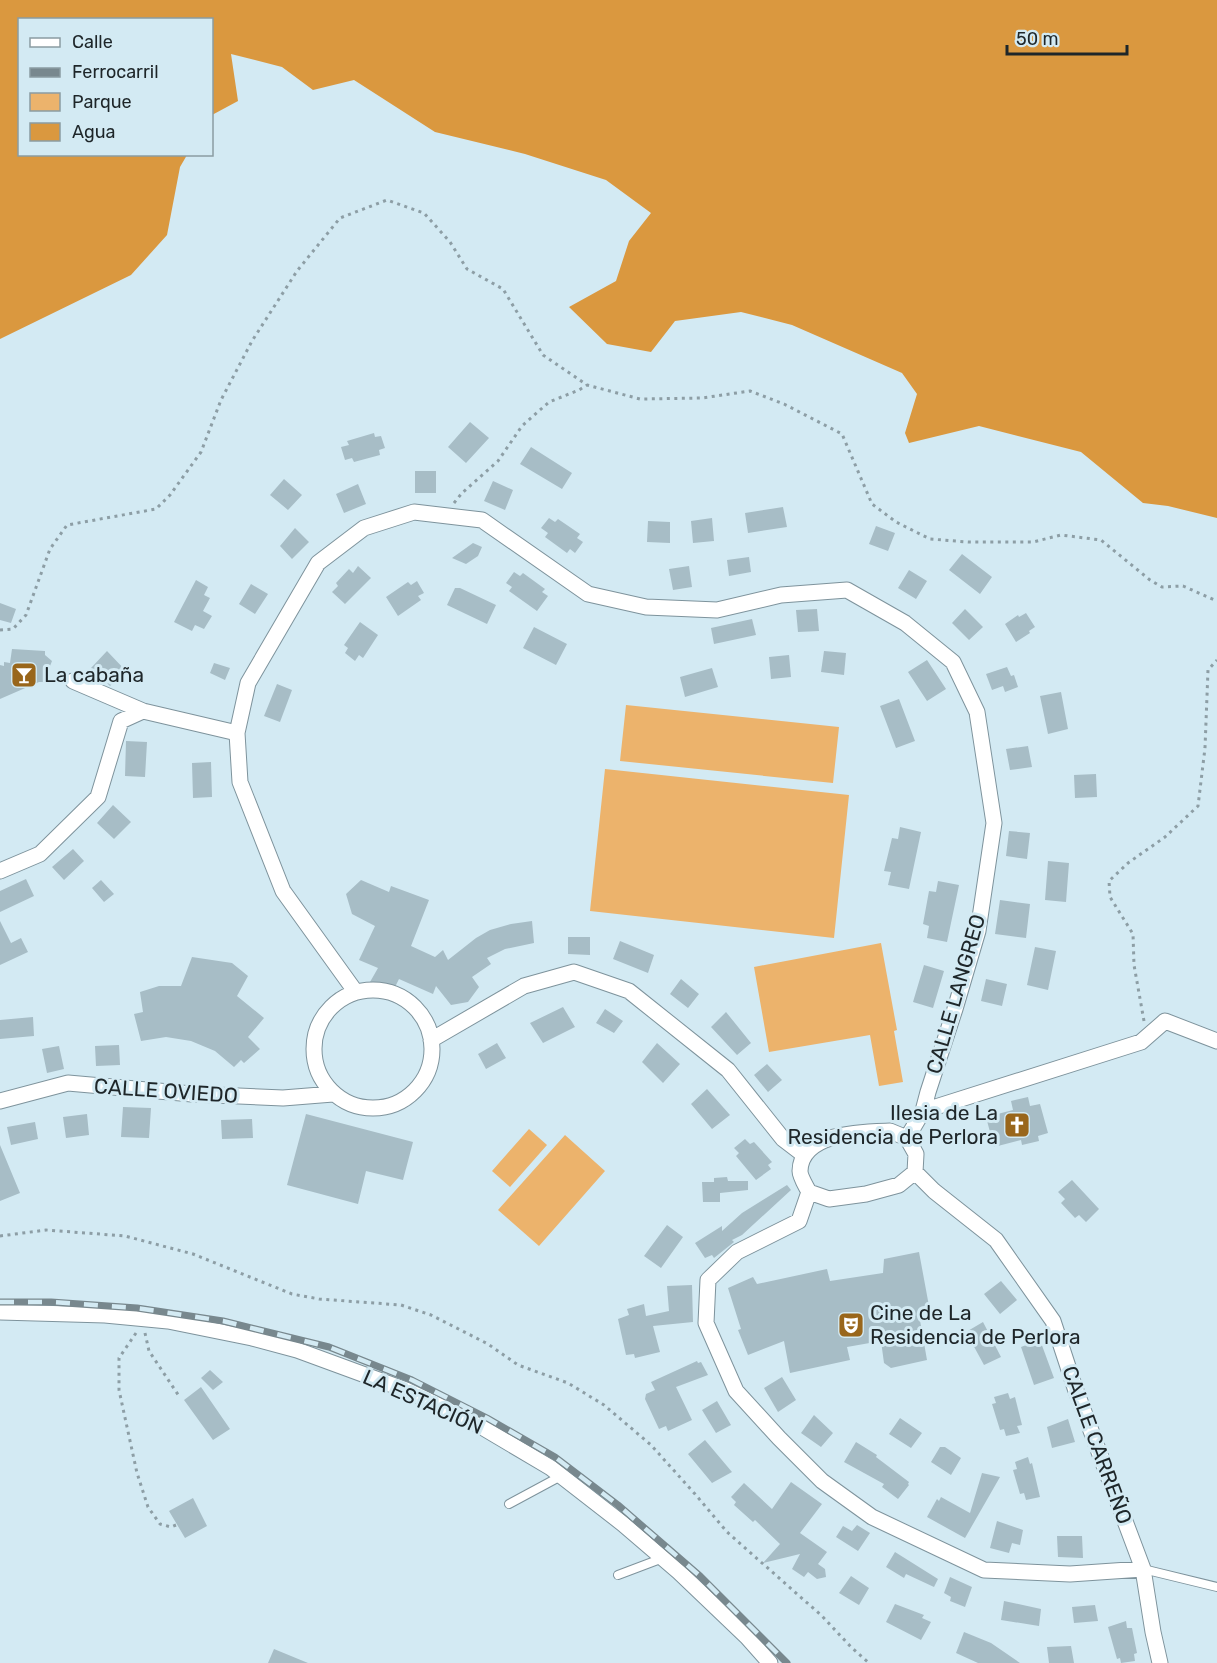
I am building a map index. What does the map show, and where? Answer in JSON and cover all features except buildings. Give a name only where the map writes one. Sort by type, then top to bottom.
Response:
[{"type":"street","name":"CALLE LANGREO","points":[[355,991],[283,891],[240,782],[237,733],[248,683],[318,563],[364,528],[414,512],[482,520],[588,594],[646,607],[717,610],[781,594],[847,590],[905,623],[953,662],[977,712],[994,823],[978,931],[924,1111],[908,1138]]},
{"type":"street","points":[[72,681],[143,711],[237,733]]},
{"type":"street","points":[[0,871],[40,854],[98,797],[121,721],[143,711]]},
{"type":"street","points":[[432,1040],[524,986],[574,972],[629,991],[728,1070],[783,1139],[804,1155]]},
{"type":"street","points":[[374,990],[394,994],[412,1005],[425,1021],[432,1040],[431,1061],[425,1078],[415,1092],[400,1102],[383,1108],[366,1108],[349,1104],[333,1094],[322,1081],[315,1065],[313,1047],[316,1030],[325,1014],[355,991],[374,990]]},
{"type":"street","points":[[924,1111],[1141,1042],[1165,1022],[1217,1041]]},
{"type":"street","name":"CALLE OVIEDO","points":[[0,1101],[68,1083],[192,1095],[283,1098],[333,1094]]},
{"type":"street","points":[[809,1192],[829,1199],[866,1194],[899,1185],[915,1173],[916,1154],[908,1138],[890,1131],[855,1132],[818,1142],[804,1155],[800,1172],[809,1192],[799,1221],[737,1252],[708,1280],[706,1323],[736,1391],[822,1481],[872,1517],[984,1570],[1070,1574],[1143,1569]]},
{"type":"street","name":"CALLE CARREÑO","points":[[915,1173],[996,1240],[1053,1321],[1075,1388],[1143,1569],[1160,1663]]},
{"type":"street","name":"LA ESTACIÓN","points":[[0,1312],[105,1315],[168,1321],[286,1347],[406,1390],[470,1420],[551,1468],[663,1558],[747,1637],[770,1663]]},
{"type":"lane","points":[[509,1504],[561,1476]]},
{"type":"lane","points":[[618,1575],[663,1558]]},
{"type":"lane","points":[[1143,1569],[1217,1587]]},
{"type":"path","points":[[0,630],[12,629],[26,615],[50,549],[67,525],[156,509],[170,495],[201,452],[222,400],[252,341],[297,271],[340,218],[387,200],[424,213],[450,242],[467,269],[503,289],[543,356],[587,385],[640,399],[702,398],[750,391],[784,404],[842,434],[872,504],[896,522],[930,539],[968,542],[1033,542],[1061,535],[1101,540],[1162,587],[1183,586],[1217,601]]},
{"type":"path","points":[[443,515],[462,493],[498,461],[522,426],[549,402],[587,385]]},
{"type":"path","points":[[1151,1034],[1143,1020],[1134,965],[1132,934],[1110,897],[1109,881],[1128,863],[1165,837],[1198,806],[1205,748],[1209,670],[1217,660]]},
{"type":"path","points":[[0,1236],[46,1230],[125,1236],[193,1254],[292,1294],[319,1299],[401,1305],[441,1320],[488,1344],[518,1365],[567,1383],[604,1405],[651,1445],[726,1532],[822,1616],[869,1663]]},
{"type":"path","points":[[146,1319],[149,1351],[179,1396]]},
{"type":"path","points":[[146,1319],[119,1358],[119,1390],[137,1473],[148,1507],[160,1524],[171,1527],[176,1525]]},
{"type":"green space","points":[[626,705],[839,727],[833,783],[620,761]]},
{"type":"green space","points":[[605,769],[849,795],[834,938],[590,911]]},
{"type":"green space","points":[[881,943],[897,1030],[894,1031],[903,1082],[879,1086],[870,1035],[769,1052],[754,967]]},
{"type":"green space","points":[[529,1129],[547,1145],[510,1187],[492,1171]]},
{"type":"green space","points":[[565,1135],[605,1171],[539,1246],[498,1210]]},
{"type":"water","points":[[0,0],[1217,0],[1217,518],[1168,506],[1143,503],[1081,452],[979,426],[909,443],[905,433],[917,394],[902,373],[792,325],[741,312],[675,321],[651,352],[607,344],[569,307],[616,281],[629,241],[651,213],[606,180],[525,154],[435,132],[354,80],[313,90],[282,67],[231,54],[238,101],[213,114],[213,18],[18,18],[18,156],[186,156],[180,167],[167,235],[131,275],[0,339]]},
{"type":"railway","points":[[0,1302],[51,1302],[137,1308],[223,1321],[329,1347],[412,1380],[487,1418],[555,1457],[618,1505],[700,1576],[787,1663]]},
{"type":"place","name":"La cabaña","points":[[24,675]]},
{"type":"place","name":"Ilesia de La Residencia de Perlora","points":[[1017,1125]]},
{"type":"place","name":"Cine de La Residencia de Perlora","points":[[851,1325]]}]
